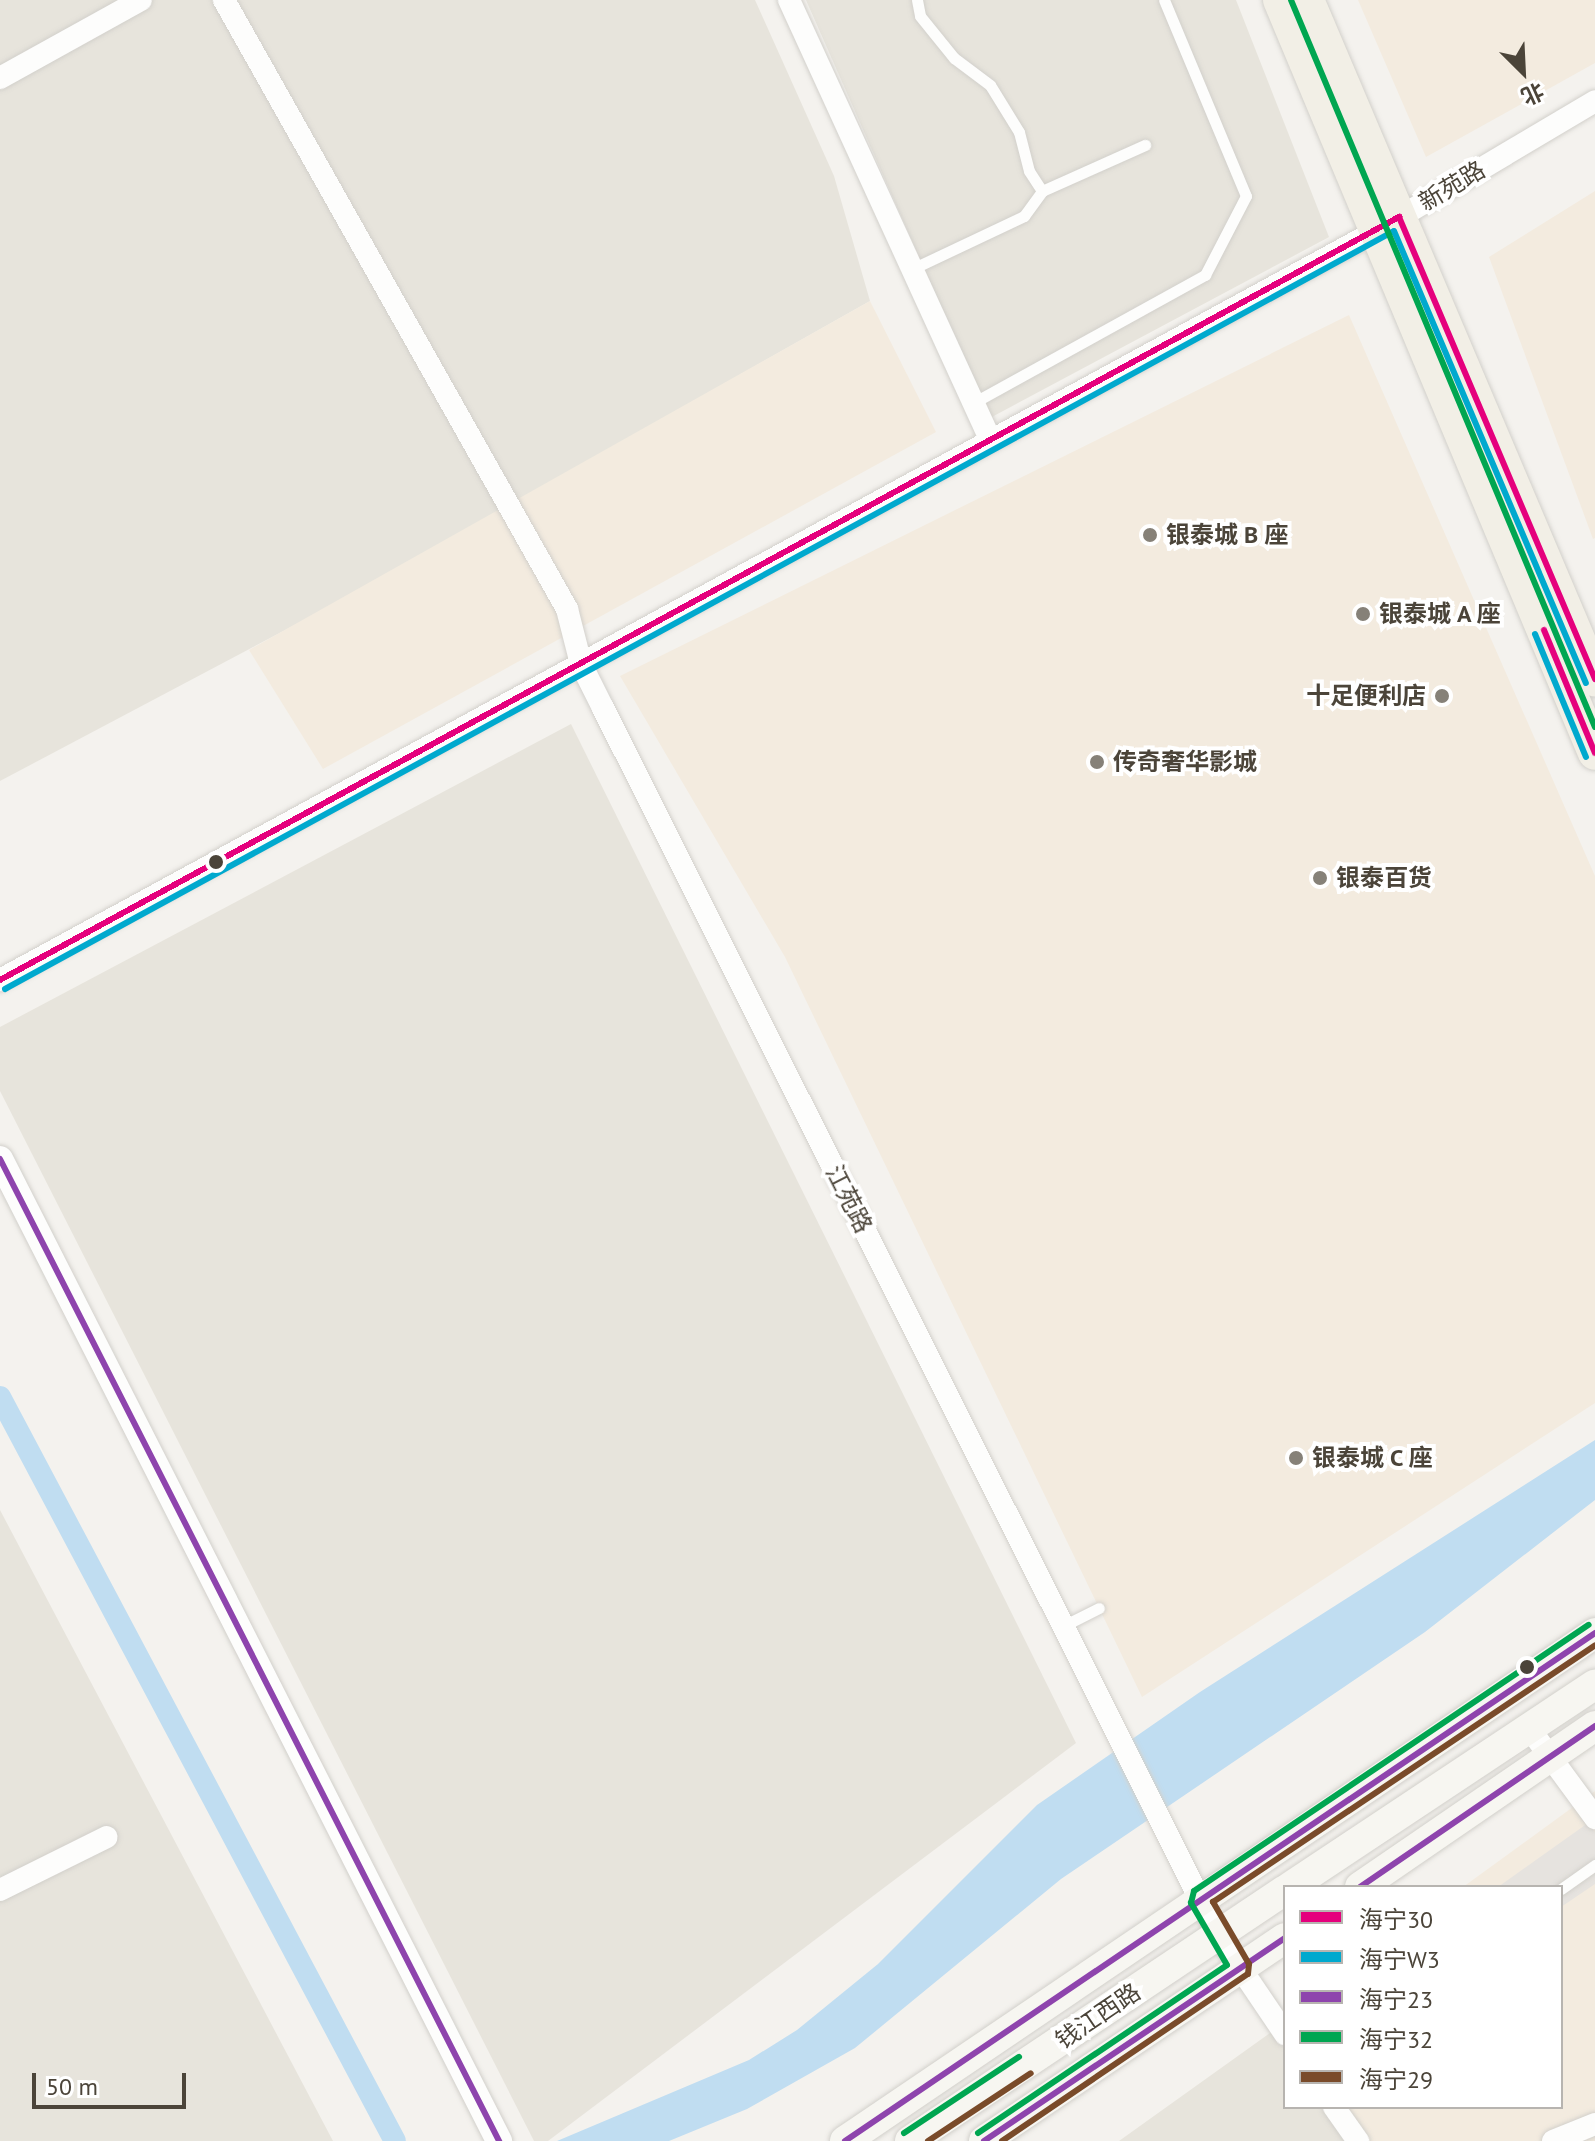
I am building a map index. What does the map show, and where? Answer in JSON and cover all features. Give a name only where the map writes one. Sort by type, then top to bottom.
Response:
[{"type":"main road","points":[[1280,0],[1388,224],[1595,679]]},
{"type":"main road","points":[[1307,0],[1388,224],[1595,753]]},
{"type":"main road","points":[[845,2141],[1595,1633]]},
{"type":"main road","name":"钱江西路","points":[[1293,1885],[1595,1684]]},
{"type":"main road","points":[[1529,1728],[1555,1738],[1588,1730]]},
{"type":"main road","points":[[1363,1885],[1552,1758],[1588,1730]]},
{"type":"main road","name":"钱江西路","points":[[910,2141],[1283,1892]]},
{"type":"main road","points":[[984,2141],[1283,1939]]},
{"type":"street","points":[[0,78],[141,0]]},
{"type":"street","name":"江苑路","points":[[224,0],[567,609],[581,664],[1163,1827],[1218,1935],[1283,2031]]},
{"type":"street","points":[[789,0],[989,437]]},
{"type":"street","name":"新苑路","points":[[0,980],[581,664],[989,437],[1388,224],[1595,101]]},
{"type":"street","points":[[0,1159],[499,2141]]},
{"type":"street","points":[[1529,1728],[1595,1818]]},
{"type":"street","points":[[0,1890],[107,1837]]},
{"type":"street","points":[[1335,2109],[1358,2141]]},
{"type":"street","points":[[1553,2141],[1595,2124]]},
{"type":"lane","points":[[917,0],[920,16],[954,58],[990,85],[1019,132],[1029,171],[1042,191]]},
{"type":"lane","points":[[973,403],[1205,275],[1246,196],[1164,0]]},
{"type":"lane","points":[[912,269],[1024,216],[1042,191],[1145,145]]},
{"type":"lane","points":[[1063,1626],[1099,1608]]},
{"type":"lane","points":[[1563,1888],[1595,1865]]},
{"type":"shaded area","points":[[0,0],[755,0],[834,176],[870,301],[327,608],[0,781]]},
{"type":"shaded area","points":[[806,0],[1236,0],[1329,237],[990,418]]},
{"type":"shaded area","points":[[1358,0],[1595,0],[1595,63],[1426,157]]},
{"type":"shaded area","points":[[1595,191],[1595,538],[1593,539],[1489,257]]},
{"type":"shaded area","points":[[870,301],[936,432],[323,769],[249,650]]},
{"type":"shaded area","points":[[1349,315],[1595,876],[1595,1403],[1142,1697],[785,957],[620,676]]},
{"type":"shaded area","points":[[571,724],[1076,1743],[548,2141],[534,2141],[0,1091],[0,1027]]},
{"type":"shaded area","points":[[0,1510],[333,2141],[0,2141]]},
{"type":"shaded area","points":[[1595,1791],[1595,2141],[1360,2141],[1339,2109],[1563,2109],[1563,1885],[1466,1885]]},
{"type":"shaded area","points":[[1588,1823],[1595,1832],[1595,1884],[1563,1906],[1563,1885],[1501,1885]]},
{"type":"shaded area","points":[[1283,2024],[1283,2109],[1339,2109],[1360,2141],[1119,2141]]},
{"type":"water","points":[[1595,1440],[1595,1500],[1425,1632],[1061,1879],[855,2048],[747,2109],[669,2141],[557,2141],[749,2060],[797,2030],[878,1964],[1037,1805],[1200,1692]]},
{"type":"waterway","points":[[0,1397],[395,2141]]},
{"type":"transit line","name":"海宁32","points":[[1291,0],[1595,727]]},
{"type":"transit line","name":"海宁30","points":[[0,980],[1399,217],[1595,679]]},
{"type":"transit line","name":"海宁W3","points":[[5,989],[1394,231],[1586,683]]},
{"type":"transit line","name":"海宁30","points":[[1544,630],[1595,753]]},
{"type":"transit line","name":"海宁W3","points":[[1535,634],[1586,757]]},
{"type":"transit line","name":"海宁23","points":[[0,1159],[499,2141]]},
{"type":"transit line","name":"海宁32","points":[[978,2133],[1227,1965],[1191,1903],[1194,1891],[1589,1625]]},
{"type":"transit line","name":"海宁23","points":[[845,2141],[1595,1633]]},
{"type":"transit line","name":"海宁29","points":[[1002,2141],[1248,1974],[1249,1964],[1213,1902],[1595,1645]]},
{"type":"transit line","name":"海宁23","points":[[1363,1885],[1595,1726]]},
{"type":"transit line","name":"海宁23","points":[[984,2141],[1283,1939]]},
{"type":"transit line","name":"海宁32","points":[[904,2133],[1019,2057]]},
{"type":"transit line","name":"海宁29","points":[[928,2141],[1031,2073]]},
{"type":"place","name":"银泰城 B 座","points":[[1150,535]]},
{"type":"place","name":"银泰城 A 座","points":[[1363,614]]},
{"type":"place","name":"十足便利店","points":[[1442,696]]},
{"type":"place","name":"传奇奢华影城","points":[[1097,762]]},
{"type":"place","name":"银泰百货","points":[[1320,878]]},
{"type":"place","name":"银泰城 C 座","points":[[1296,1458]]}]
